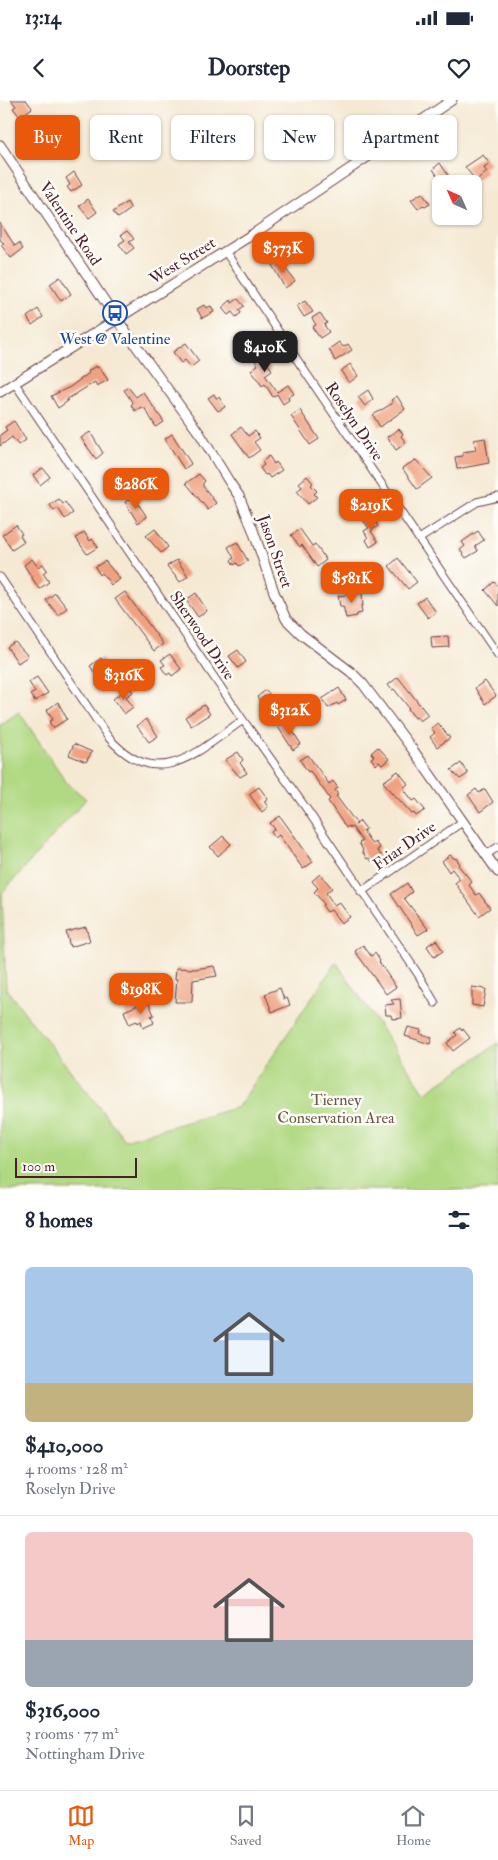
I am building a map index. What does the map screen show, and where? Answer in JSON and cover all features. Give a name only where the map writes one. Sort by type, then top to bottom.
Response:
[{"type":"street","name":"West Street","points":[[0,392],[225,251],[452,100]]},
{"type":"street","name":"Valentine Road","points":[[0,145],[116,318]]},
{"type":"street","name":"Roselyn Drive","points":[[225,251],[498,655]]},
{"type":"street","name":"Jason Street","points":[[116,318],[200,434],[239,496],[253,530],[274,592],[286,619],[301,634],[352,672],[363,684],[413,750],[498,872]]},
{"type":"street","name":"Sherwood Drive","points":[[14,382],[243,720],[308,811],[418,974],[435,1003]]},
{"type":"street","points":[[419,540],[477,502],[498,497]]},
{"type":"street","points":[[0,577],[108,738],[127,756],[150,765],[172,764],[193,754],[243,720]]},
{"type":"street","name":"Friar Drive","points":[[361,892],[462,822]]},
{"type":"street","points":[[487,854],[498,847]]},
{"type":"green space","name":"Tierney Conservation Area","points":[[19,712],[67,783],[86,799],[2,893],[6,989],[125,1140],[238,1107],[336,962],[425,1093],[498,1043],[498,1190],[0,1190],[0,725]]},
{"type":"building","points":[[11,100],[26,100],[32,108],[23,115],[18,115],[13,108],[16,106]]},
{"type":"building","points":[[483,155],[490,164],[484,168],[487,172],[482,176],[471,175],[465,167]]},
{"type":"building","points":[[440,163],[448,175],[437,175],[433,169]]},
{"type":"building","points":[[74,172],[82,185],[71,192],[67,187],[70,185],[66,178]]},
{"type":"building","points":[[422,193],[430,204],[425,207],[423,205],[418,209],[411,200]]},
{"type":"building","points":[[88,199],[97,212],[89,218],[79,206]]},
{"type":"building","points":[[127,202],[131,209],[118,218],[113,212]]},
{"type":"building","points":[[0,223],[15,246],[19,243],[23,249],[11,258],[1,245],[4,243],[0,240]]},
{"type":"building","points":[[127,231],[134,239],[129,242],[134,248],[126,254],[119,244],[125,240],[121,235]]},
{"type":"building","points":[[279,260],[295,281],[285,288],[272,265]]},
{"type":"building","points":[[60,277],[71,294],[61,301],[50,284]]},
{"type":"building","points":[[238,299],[244,306],[239,310],[241,313],[236,317],[232,312],[228,315],[222,308],[231,300],[232,303]]},
{"type":"building","points":[[305,301],[313,312],[304,317],[297,306]]},
{"type":"building","points":[[204,305],[206,308],[211,306],[214,312],[202,318],[197,309]]},
{"type":"building","points":[[38,309],[43,317],[32,325],[27,317]]},
{"type":"building","points":[[320,313],[327,323],[324,325],[329,332],[320,338],[312,327],[316,325],[312,318]]},
{"type":"building","points":[[254,342],[272,370],[265,375],[277,392],[288,385],[294,394],[288,397],[289,400],[283,404],[277,394],[273,397],[265,384],[262,386],[251,370],[258,365],[250,353],[244,357],[240,351]]},
{"type":"building","points":[[339,342],[343,347],[348,344],[352,350],[335,361],[329,349]]},
{"type":"building","points":[[186,343],[199,361],[191,367],[185,360],[181,363],[173,352]]},
{"type":"building","points":[[350,364],[358,376],[349,383],[341,371]]},
{"type":"building","points":[[96,366],[97,368],[99,367],[108,380],[97,386],[95,382],[66,400],[68,401],[58,408],[51,396],[70,387]]},
{"type":"building","points":[[128,387],[136,397],[143,392],[164,422],[156,427],[144,407],[135,411],[131,405],[133,403],[124,390]]},
{"type":"building","points":[[368,390],[373,399],[365,406],[358,397]]},
{"type":"building","points":[[214,394],[216,398],[219,397],[225,407],[218,411],[208,398]]},
{"type":"building","points":[[397,396],[405,409],[380,427],[373,415],[393,403],[391,400]]},
{"type":"building","points":[[300,410],[319,439],[310,445],[291,416]]},
{"type":"building","points":[[14,421],[26,440],[18,445],[12,437],[0,446],[0,435],[7,430],[5,427]]},
{"type":"building","points":[[241,427],[248,436],[255,431],[260,438],[254,442],[260,450],[249,458],[232,434]]},
{"type":"building","points":[[399,429],[406,443],[396,450],[387,437]]},
{"type":"building","points":[[90,432],[103,453],[96,459],[81,438]]},
{"type":"building","points":[[172,434],[191,464],[184,469],[165,439]]},
{"type":"building","points":[[485,438],[489,463],[457,469],[455,457],[463,456],[463,452],[476,450],[474,440]]},
{"type":"building","points":[[269,456],[274,464],[276,462],[282,470],[270,478],[260,468],[264,465],[262,462]]},
{"type":"building","points":[[416,460],[432,478],[417,489],[402,468]]},
{"type":"building","points":[[43,468],[50,477],[40,485],[33,475]]},
{"type":"building","points":[[115,468],[126,484],[117,491],[105,475]]},
{"type":"building","points":[[199,474],[205,481],[203,486],[216,503],[208,510],[186,483]]},
{"type":"building","points":[[307,476],[313,483],[311,485],[317,491],[314,494],[317,497],[308,504],[297,491],[302,487],[299,483]]},
{"type":"building","points":[[351,490],[354,491],[361,505],[351,512],[341,497]]},
{"type":"building","points":[[133,496],[147,517],[138,523],[125,502]]},
{"type":"building","points":[[59,499],[63,504],[65,502],[73,513],[65,519],[58,508],[54,511],[50,505]]},
{"type":"building","points":[[370,515],[378,526],[371,531],[378,542],[370,547],[364,531],[369,528],[363,520]]},
{"type":"building","points":[[16,525],[22,534],[20,535],[24,542],[12,550],[2,535]]},
{"type":"building","points":[[155,529],[168,547],[161,553],[146,536]]},
{"type":"building","points":[[300,529],[312,546],[315,544],[326,560],[317,567],[302,545],[300,547],[291,535]]},
{"type":"building","points":[[478,531],[484,540],[475,546],[478,551],[466,558],[460,550],[465,546],[462,542]]},
{"type":"building","points":[[84,532],[90,541],[92,539],[98,547],[87,554],[76,538]]},
{"type":"building","points":[[237,542],[248,561],[239,566],[237,563],[234,565],[231,560],[234,558],[228,547]]},
{"type":"building","points":[[398,558],[417,582],[408,589],[389,566]]},
{"type":"building","points":[[32,559],[38,567],[43,564],[47,570],[43,573],[49,582],[39,589],[24,565]]},
{"type":"building","points":[[177,560],[188,576],[180,582],[167,566]]},
{"type":"building","points":[[105,561],[120,579],[111,585],[102,573],[100,575],[95,567]]},
{"type":"building","points":[[494,582],[498,586],[498,606],[485,590]]},
{"type":"building","points":[[125,592],[163,644],[154,651],[115,599]]},
{"type":"building","points":[[55,593],[67,608],[58,615],[46,600]]},
{"type":"building","points":[[196,593],[207,611],[198,617],[186,600]]},
{"type":"building","points":[[362,593],[362,613],[346,618],[343,606],[340,606],[338,596]]},
{"type":"building","points":[[425,597],[436,612],[428,618],[417,603]]},
{"type":"building","points":[[448,636],[449,647],[432,648],[431,637]]},
{"type":"building","points":[[15,642],[28,656],[18,663],[7,647]]},
{"type":"building","points":[[238,650],[246,662],[238,668],[229,656]]},
{"type":"building","points":[[170,654],[181,669],[172,676],[170,673],[167,675],[161,667],[165,665],[161,660]]},
{"type":"building","points":[[101,658],[106,665],[110,663],[115,670],[111,673],[116,680],[105,687],[90,666]]},
{"type":"building","points":[[37,677],[48,693],[35,701],[30,695],[35,692],[29,682]]},
{"type":"building","points":[[398,677],[428,715],[420,721],[417,717],[415,718],[394,689],[392,690],[388,685]]},
{"type":"building","points":[[485,681],[496,696],[485,704],[475,688]]},
{"type":"building","points":[[129,687],[133,692],[126,697],[133,707],[124,714],[113,699]]},
{"type":"building","points":[[339,688],[346,700],[328,708],[322,699]]},
{"type":"building","points":[[266,690],[277,704],[268,711],[257,697]]},
{"type":"building","points":[[58,702],[67,719],[53,728],[49,722],[53,719],[47,710]]},
{"type":"building","points":[[204,705],[210,714],[191,726],[185,717]]},
{"type":"building","points":[[146,719],[158,736],[149,742],[137,726]]},
{"type":"building","points":[[286,721],[301,744],[293,750],[278,727]]},
{"type":"building","points":[[438,723],[450,738],[437,747],[430,737],[435,733],[431,728]]},
{"type":"building","points":[[74,744],[92,752],[86,762],[69,755]]},
{"type":"building","points":[[378,747],[389,759],[382,765],[379,762],[376,765],[371,758],[374,756],[371,753]]},
{"type":"building","points":[[238,752],[243,760],[240,763],[247,773],[240,777],[225,760]]},
{"type":"building","points":[[308,755],[329,784],[333,781],[338,788],[335,790],[338,795],[336,796],[357,824],[360,821],[366,829],[363,831],[372,844],[375,842],[380,848],[377,850],[381,855],[372,862],[369,858],[367,859],[362,851],[359,843],[362,841],[352,827],[346,828],[328,801],[330,799],[300,760]]},
{"type":"building","points":[[461,763],[468,774],[460,779],[451,770]]},
{"type":"building","points":[[398,771],[408,784],[403,788],[413,801],[416,799],[425,810],[416,816],[383,782]]},
{"type":"building","points":[[259,787],[268,799],[264,801],[268,807],[262,812],[249,794]]},
{"type":"building","points":[[476,789],[479,793],[485,789],[493,802],[480,812],[468,795]]},
{"type":"building","points":[[280,816],[313,862],[303,869],[279,835],[275,838],[271,832],[275,829],[270,823]]},
{"type":"building","points":[[223,836],[231,844],[218,856],[210,847]]},
{"type":"building","points":[[450,855],[456,858],[460,864],[458,865],[472,882],[469,885],[476,895],[479,893],[490,908],[479,916],[455,883],[460,879],[452,869],[449,872],[442,861]]},
{"type":"building","points":[[320,874],[332,888],[326,893],[334,905],[339,902],[350,917],[341,923],[331,910],[327,912],[322,905],[324,904],[314,892],[318,888],[312,881]]},
{"type":"building","points":[[407,883],[412,892],[404,898],[428,929],[418,935],[391,894]]},
{"type":"building","points":[[86,927],[90,941],[70,947],[66,932]]},
{"type":"building","points":[[436,940],[443,951],[434,957],[427,946]]},
{"type":"building","points":[[363,945],[371,956],[375,953],[396,987],[386,994],[355,951]]},
{"type":"building","points":[[214,966],[217,976],[193,980],[192,1002],[175,1002],[176,968],[195,969]]},
{"type":"building","points":[[472,987],[486,989],[483,1007],[472,1005]]},
{"type":"building","points":[[280,988],[284,999],[287,998],[290,1005],[272,1012],[265,994]]},
{"type":"building","points":[[400,999],[402,1018],[392,1019],[391,1015],[386,1015],[385,1005],[394,1004],[391,1000]]},
{"type":"building","points":[[148,1001],[154,1015],[151,1016],[154,1023],[143,1028],[141,1021],[129,1024],[124,1011]]},
{"type":"building","points":[[408,1027],[421,1030],[420,1034],[432,1037],[430,1044],[405,1036]]},
{"type":"building","points":[[460,1028],[470,1038],[453,1051],[447,1043],[457,1035],[455,1032]]},
{"type":"place","name":"West @ Valentine","points":[[115,313]]}]
